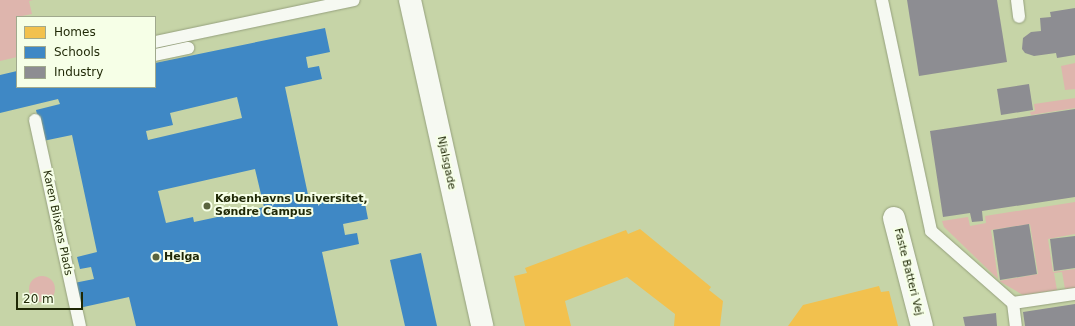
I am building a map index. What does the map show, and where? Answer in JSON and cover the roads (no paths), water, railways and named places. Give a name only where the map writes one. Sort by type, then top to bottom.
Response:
[{"type":"street","name":"Njalsgade","points":[[410,0],[482,326]]},
{"type":"street","name":"Faste Batteri Vej","points":[[894,218],[922,326]]},
{"type":"lane","points":[[156,42],[354,0]]},
{"type":"lane","points":[[882,0],[931,230],[1012,303],[1016,326]]},
{"type":"lane","points":[[1016,0],[1019,17]]},
{"type":"lane","points":[[156,55],[188,48]]},
{"type":"lane","name":"Karen Blixens Plads","points":[[35,120],[80,326]]},
{"type":"lane","points":[[1012,303],[1075,294]]},
{"type":"place","name":"Københavns Universitet, Søndre Campus","points":[[207,206]]},
{"type":"place","name":"Helga","points":[[156,257]]}]
